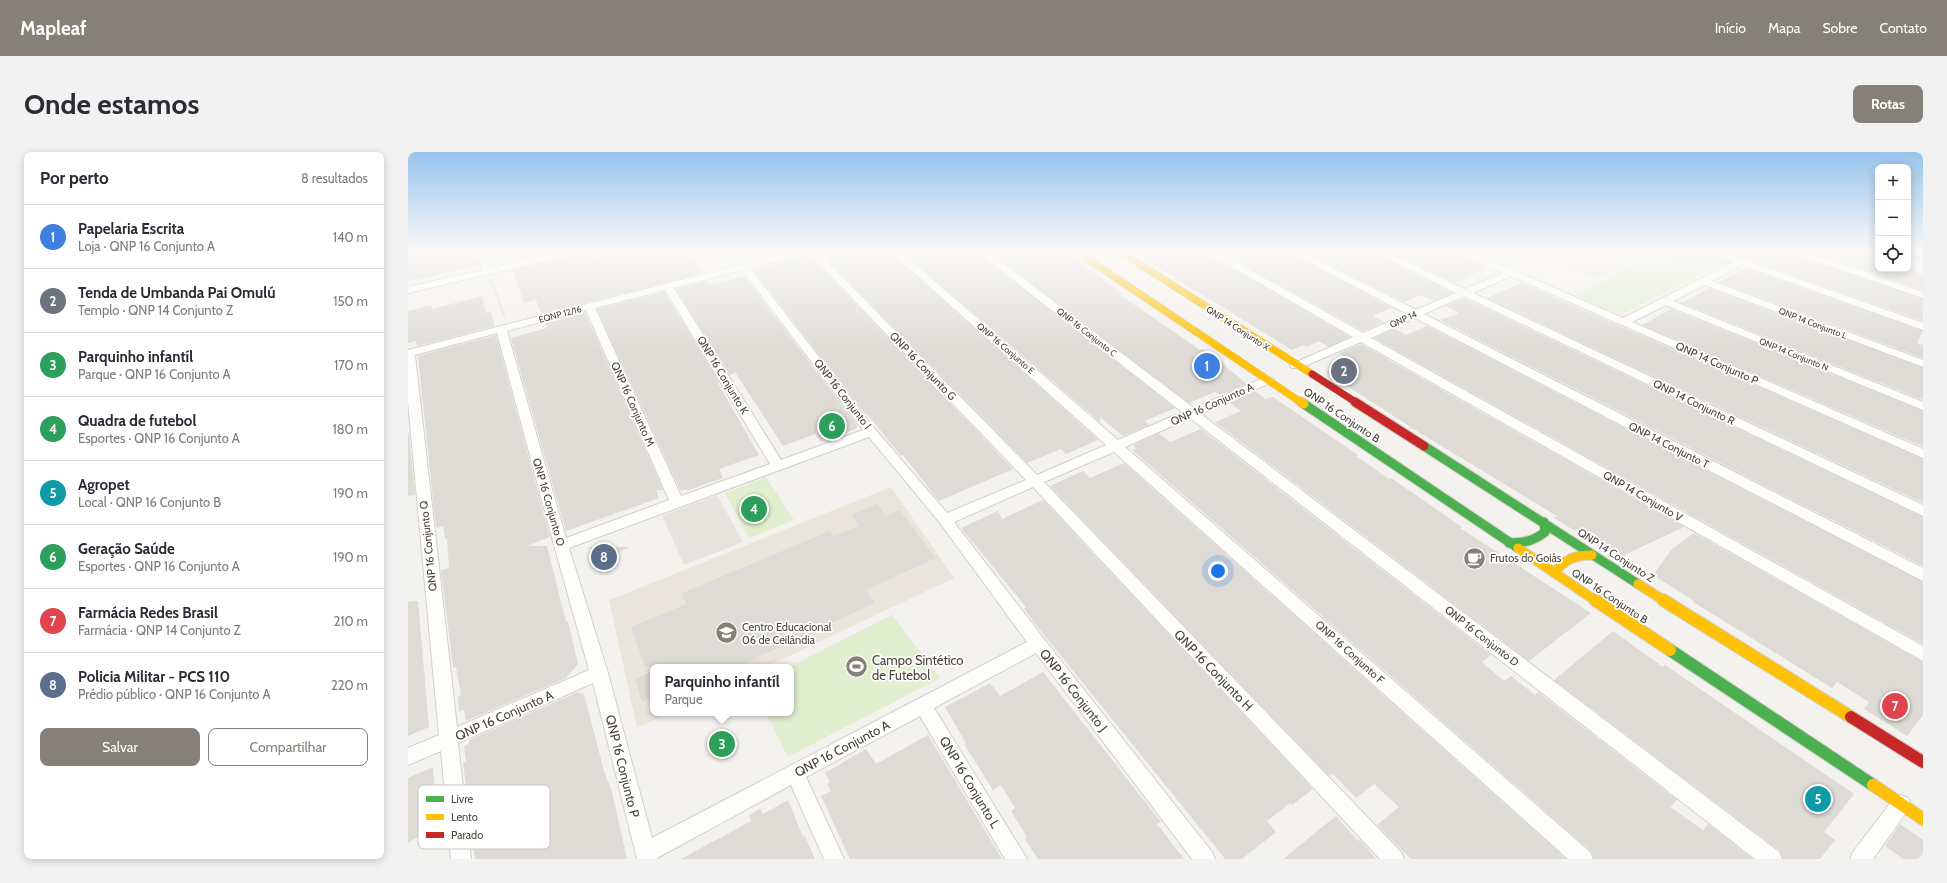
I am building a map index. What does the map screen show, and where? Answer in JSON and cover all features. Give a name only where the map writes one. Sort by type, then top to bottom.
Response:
[{"type":"street","points":[[408,290],[434,284]]},
{"type":"street","name":"EQNP 12/16","points":[[408,353],[676,284]]},
{"type":"street","name":"QNP 16 Conjunto I","points":[[758,284],[871,432],[945,520]]},
{"type":"street","name":"QNP 16 Conjunto G","points":[[844,284],[1035,481]]},
{"type":"street","name":"QNP 16 Conjunto E","points":[[932,284],[1116,446]]},
{"type":"street","name":"QNP 16 Conjunto C","points":[[1025,284],[1192,413]]},
{"type":"street","name":"QNP 16 Conjunto A","points":[[1126,284],[1268,380]]},
{"type":"street","name":"QNP 14 Conjunto X","points":[[1167,284],[1296,366]]},
{"type":"street","name":"QNP 14 Conjunto V","points":[[1268,284],[1923,654]]},
{"type":"street","name":"QNP 14 Conjunto T","points":[[1357,284],[1923,575]]},
{"type":"street","name":"QNP 14 Conjunto R","points":[[1449,284],[1923,511]]},
{"type":"street","name":"QNP 14","points":[[1296,366],[1485,284]]},
{"type":"street","name":"QNP 14 Conjunto P","points":[[1536,284],[1923,454]]},
{"type":"street","points":[[1624,322],[1698,284]]},
{"type":"street","name":"QNP 14 Conjunto L","points":[[1712,284],[1923,364]]},
{"type":"street","points":[[1803,284],[1923,327]]},
{"type":"street","points":[[1893,284],[1923,294]]},
{"type":"street","name":"QNP 16 Conjunto K","points":[[668,286],[777,465]]},
{"type":"street","points":[[1148,298],[1148,294],[1157,289],[1179,290]]},
{"type":"street","name":"QNP 14 Conjunto N","points":[[1665,301],[1923,406]]},
{"type":"street","name":"QNP 16 Conjunto M","points":[[589,306],[677,502]]},
{"type":"street","name":"QNP 16 Conjunto O","points":[[505,328],[560,545],[599,673]]},
{"type":"street","name":"QNP 16 Conjunto Q","points":[[408,353],[453,785]]},
{"type":"street","name":"QNP 14 Conjunto Z","points":[[1296,366],[1544,522],[1592,555],[1923,762]]},
{"type":"street","name":"QNP 16 Conjunto A","points":[[945,520],[1268,380]]},
{"type":"street","name":"QNP 16 Conjunto B","points":[[1268,380],[1509,543],[1923,819]]},
{"type":"street","name":"QNP 16 Conjunto D","points":[[1192,413],[1772,859]]},
{"type":"street","points":[[560,545],[871,432]]},
{"type":"street","name":"QNP 16 Conjunto F","points":[[1116,446],[1583,859]]},
{"type":"street","name":"QNP 16 Conjunto H","points":[[1035,481],[1394,859]]},
{"type":"street","name":"QNP 16 Conjunto J","points":[[945,520],[1038,644],[1205,859]]},
{"type":"street","points":[[1509,543],[1526,543],[1538,539],[1545,532],[1544,522]]},
{"type":"street","points":[[1555,573],[1560,564],[1568,558],[1579,555],[1592,555]]},
{"type":"street","name":"QNP 16 Conjunto A","points":[[646,856],[795,773],[1038,644]]},
{"type":"street","name":"QNP 16 Conjunto A","points":[[408,757],[599,673]]},
{"type":"street","name":"QNP 16 Conjunto P","points":[[599,673],[646,856]]},
{"type":"street","name":"QNP 16 Conjunto L","points":[[923,705],[1017,859]]},
{"type":"street","points":[[795,773],[834,859]]},
{"type":"street","points":[[1860,859],[1901,804]]},
{"type":"street","name":"QNP 16 Conjunto Q","points":[[460,849],[461,859]]},
{"type":"path","points":[[491,284],[505,328]]},
{"type":"shaded area","name":"Centro Educacional 06 de Ceilândia","points":[[891,487],[954,578],[772,664],[650,664],[650,716],[662,716],[637,728],[609,600]]},
{"type":"shaded area","points":[[717,495],[743,542],[684,565],[662,516]]},
{"type":"green space","points":[[1597,284],[1681,284],[1621,315],[1575,295]]},
{"type":"green space","points":[[766,477],[794,520],[749,538],[725,493]]},
{"type":"green space","points":[[892,615],[940,678],[788,757],[768,716],[794,716],[794,664]]},
{"type":"building","points":[[518,284],[660,284],[541,314],[536,300],[524,303]]},
{"type":"building","points":[[696,284],[707,284],[707,286],[714,284],[750,284],[858,426],[855,429],[821,442],[815,434],[783,446],[735,372],[730,375],[676,289]]},
{"type":"building","points":[[765,284],[837,284],[1013,469],[939,501],[903,455],[901,456],[867,414],[866,415]]},
{"type":"building","points":[[851,284],[925,284],[1098,440],[1066,454],[1061,449],[1027,463]]},
{"type":"building","points":[[940,284],[1017,284],[1175,408],[1145,421],[1149,425],[1123,436],[1100,417],[1100,422]]},
{"type":"building","points":[[1032,284],[1109,284],[1122,293],[1119,294],[1200,350],[1203,349],[1226,365],[1224,365],[1247,384],[1220,395],[1215,392],[1189,403]]},
{"type":"building","points":[[1185,284],[1259,284],[1350,337],[1328,347],[1319,341],[1306,347],[1303,345],[1292,350]]},
{"type":"building","points":[[1278,284],[1348,284],[1392,308],[1372,316],[1384,322],[1363,331]]},
{"type":"building","points":[[1368,284],[1435,284],[1452,293],[1434,301],[1421,295],[1404,302]]},
{"type":"building","points":[[1520,284],[1524,284],[1923,459],[1923,503],[1487,298]]},
{"type":"building","points":[[1724,284],[1791,284],[1923,331],[1917,343],[1923,345],[1923,358]]},
{"type":"building","points":[[1818,284],[1879,284],[1923,299],[1923,321]]},
{"type":"building","points":[[1905,284],[1923,284],[1923,290]]},
{"type":"building","points":[[1709,288],[1923,368],[1923,400],[1682,303]]},
{"type":"building","points":[[664,292],[719,382],[718,383],[759,455],[719,469],[723,478],[689,490],[680,490],[597,309]]},
{"type":"building","points":[[482,296],[486,313],[491,312],[495,326],[417,346],[416,341],[408,343],[408,311],[431,305],[432,309]]},
{"type":"building","points":[[1464,298],[1923,517],[1923,566],[1440,320],[1459,313],[1445,306]]},
{"type":"building","points":[[1671,309],[1923,411],[1923,447],[1642,325]]},
{"type":"building","points":[[585,312],[663,490],[656,490],[659,498],[566,531],[511,338],[547,328],[545,323]]},
{"type":"building","points":[[1427,326],[1923,582],[1923,644],[1374,338],[1395,329],[1406,335]]},
{"type":"building","points":[[496,335],[550,537],[526,546],[547,546],[566,622],[568,621],[578,664],[566,678],[466,721],[464,710],[459,712],[458,696],[461,695],[456,667],[453,668],[441,570],[449,568],[447,539],[445,539],[443,526],[436,528],[418,356]]},
{"type":"building","points":[[1361,344],[1684,527],[1622,556],[1577,529],[1575,531],[1554,518],[1557,516],[1412,428],[1326,372],[1351,360],[1339,353]]},
{"type":"building","points":[[1255,391],[1265,399],[1273,397],[1358,455],[1356,456],[1389,479],[1391,478],[1462,527],[1460,528],[1591,613],[1529,661],[1215,422],[1241,411],[1230,403]]},
{"type":"building","points":[[1201,429],[1491,655],[1482,662],[1504,681],[1511,676],[1535,695],[1538,692],[1677,800],[1670,807],[1703,830],[1708,824],[1753,859],[1594,859],[1591,851],[1132,450],[1136,448],[1133,445],[1159,433],[1170,442]]},
{"type":"building","points":[[408,433],[415,495],[408,496]]},
{"type":"building","points":[[1124,463],[1566,859],[1411,859],[1377,825],[1399,807],[1374,784],[1356,798],[1333,774],[1329,776],[1050,486],[1083,471],[1090,478]]},
{"type":"building","points":[[1043,500],[1313,789],[1292,805],[1290,803],[1267,821],[1276,832],[1242,859],[1225,859],[1036,625],[1024,609],[1026,607],[961,528],[998,511],[1002,519]]},
{"type":"building","name":"Centro Educacional 06 de Ceilândia","points":[[877,504],[886,516],[900,510],[936,558],[866,590],[875,603],[743,664],[650,664],[650,667],[645,667],[631,627],[686,604],[682,593],[830,531],[833,537],[859,526],[851,515]]},
{"type":"building","points":[[1694,533],[1923,662],[1923,715],[1907,736],[1864,709],[1869,702],[1837,682],[1832,688],[1693,602],[1694,601],[1653,575],[1672,549]]},
{"type":"building","points":[[590,547],[631,547],[596,561]]},
{"type":"building","points":[[418,601],[429,727],[408,736],[408,602]]},
{"type":"building","points":[[1613,631],[1663,667],[1665,665],[1854,794],[1824,832],[1835,840],[1820,859],[1783,859],[1780,851],[1554,680]]},
{"type":"building","points":[[650,672],[650,698],[642,702],[635,679]]},
{"type":"building","points":[[1043,672],[1161,822],[1157,824],[1184,859],[1038,859],[1025,839],[1027,837],[1011,811],[1015,808],[1001,785],[993,790],[964,744],[966,743],[945,707],[990,683],[1000,696]]},
{"type":"building","points":[[578,692],[584,694],[604,771],[612,792],[627,859],[475,859],[474,849],[550,849],[550,785],[466,785],[463,763],[466,762],[464,746],[469,744],[469,740]]},
{"type":"building","points":[[928,735],[1002,859],[850,859],[821,796],[831,791],[827,784],[830,782],[825,773],[866,749],[876,764]]},
{"type":"building","points":[[433,767],[435,785],[418,785],[418,837],[408,843],[408,778]]},
{"type":"building","points":[[788,800],[803,837],[805,836],[815,859],[681,859],[751,821],[749,815],[760,809],[763,814]]},
{"type":"building","points":[[1336,816],[1358,841],[1360,840],[1376,859],[1283,859]]},
{"type":"building","points":[[1900,824],[1923,840],[1923,859],[1903,859],[1885,846]]},
{"type":"traffic: fast","points":[[1304,404],[1518,548]]},
{"type":"traffic: fast","points":[[1424,446],[1638,584]]},
{"type":"traffic: fast","points":[[1509,543],[1524,542],[1537,538],[1545,532],[1544,522]]},
{"type":"traffic: fast","points":[[1670,650],[1873,785]]},
{"type":"traffic: slow","points":[[1125,284],[1304,404]]},
{"type":"traffic: slow","points":[[1171,284],[1312,374]]},
{"type":"traffic: slow","points":[[1518,548],[1670,650]]},
{"type":"traffic: slow","points":[[1555,573],[1558,568],[1570,558],[1592,555]]},
{"type":"traffic: slow","points":[[1638,584],[1851,717]]},
{"type":"traffic: slow","points":[[1873,785],[1923,819]]},
{"type":"traffic: jam","points":[[1312,374],[1424,446]]},
{"type":"traffic: jam","points":[[1851,717],[1923,762]]},
{"type":"place","name":"Papelaria Escrita","points":[[1207,366]]},
{"type":"place","name":"Tenda de Umbanda Pai Omulú","points":[[1344,371]]},
{"type":"place","name":"Geração Saúde","points":[[832,426]]},
{"type":"place","name":"Quadra de futebol","points":[[754,509]]},
{"type":"place","name":"Policia Militar - PCS 110","points":[[604,557]]},
{"type":"place","name":"Frutos do Goiás","points":[[1474,558]]},
{"type":"place","name":"Centro Educacional 06 de Ceilândia","points":[[727,633]]},
{"type":"place","name":"Campo Sintético de Futebol","points":[[856,667]]},
{"type":"place","name":"Farmácia Redes Brasil","points":[[1895,706]]},
{"type":"place","name":"Parquinho infantíl","points":[[722,744]]},
{"type":"place","name":"Agropet","points":[[1818,799]]}]
